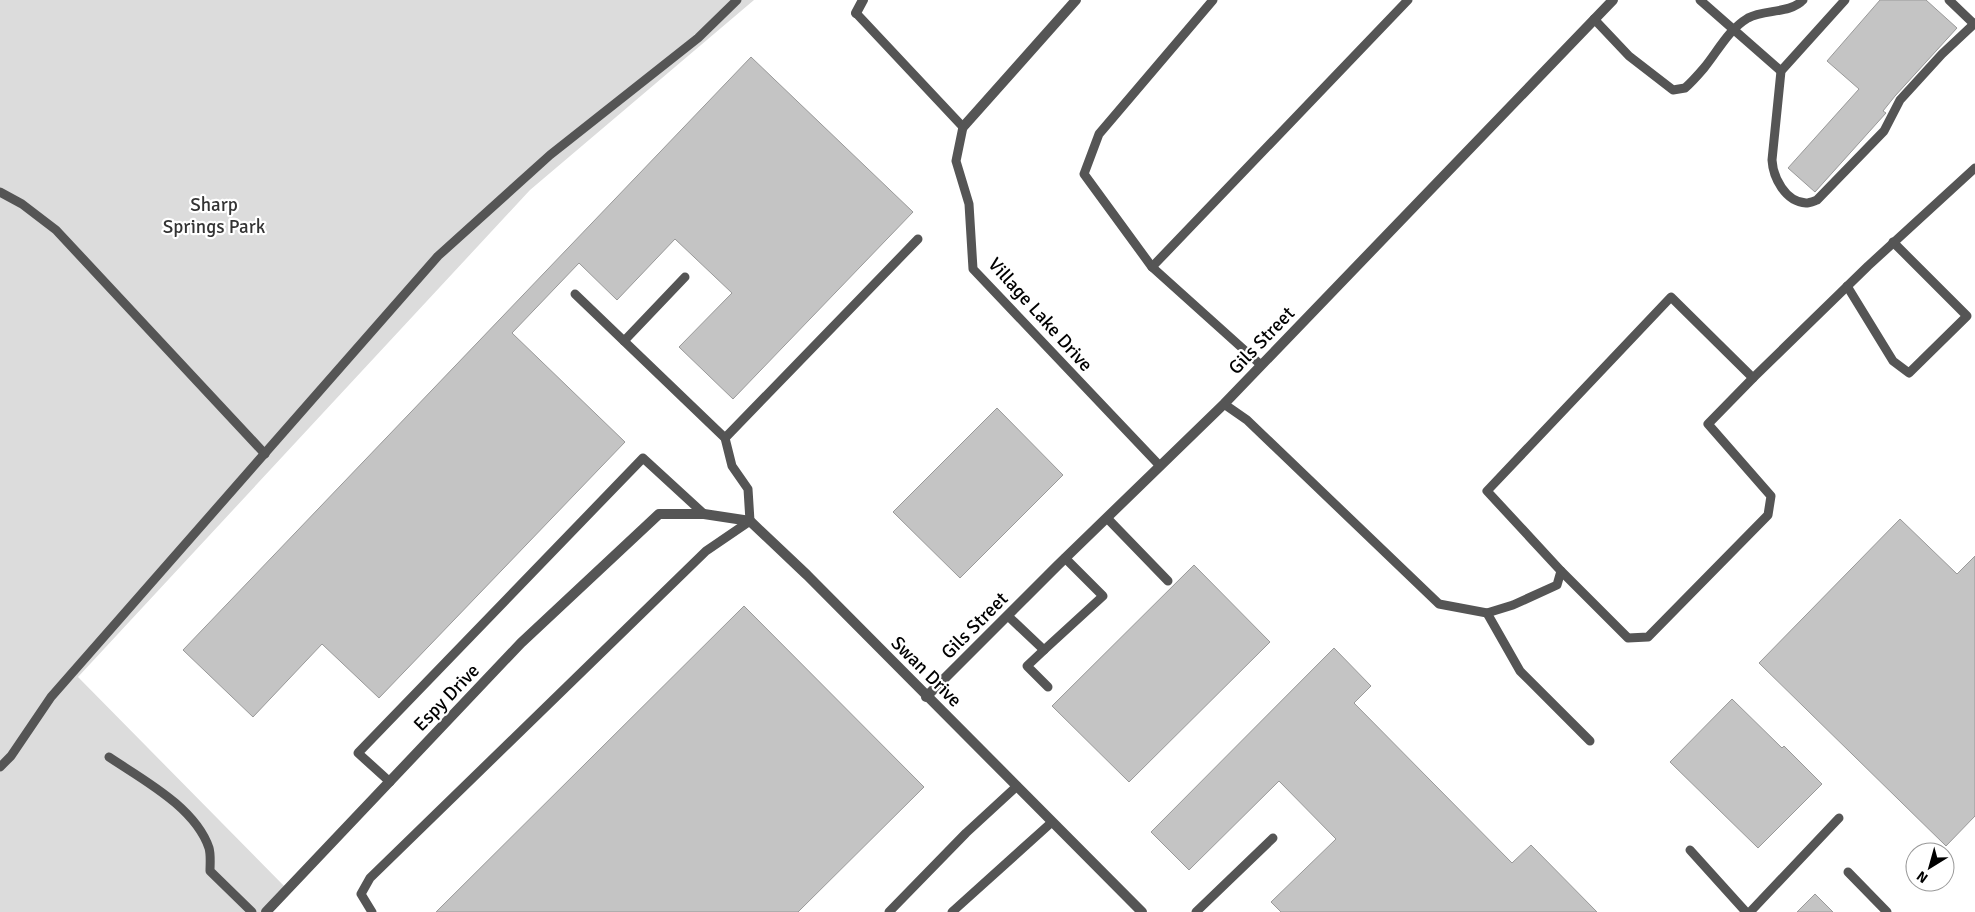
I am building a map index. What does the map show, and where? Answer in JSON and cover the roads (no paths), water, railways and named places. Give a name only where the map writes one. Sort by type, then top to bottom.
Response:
[{"type":"street","points":[[856,13],[863,0]]},
{"type":"street","points":[[963,127],[1076,0]]},
{"type":"street","name":"Gils Street","points":[[926,697],[1224,404],[1613,0]]},
{"type":"street","name":"Espy Drive","points":[[266,912],[521,643],[659,514],[704,514]]},
{"type":"street","points":[[704,514],[750,520]]},
{"type":"street","name":"Swan Drive","points":[[750,520],[1142,912]]},
{"type":"lane","points":[[0,767],[11,756],[51,697],[438,256],[550,155],[698,38],[737,0]]},
{"type":"lane","points":[[1213,0],[1099,134],[1084,174],[1152,267],[1260,365]]},
{"type":"lane","points":[[1152,267],[1408,0]]},
{"type":"lane","points":[[1700,0],[1781,71]]},
{"type":"lane","points":[[1594,19],[1629,56],[1673,90],[1685,88],[1704,68],[1733,29],[1749,17],[1782,9],[1800,3],[1803,0]]},
{"type":"lane","points":[[1845,0],[1781,71],[1772,160],[1773,170],[1778,183],[1789,194],[1795,199],[1807,203],[1818,200],[1884,131],[1900,100],[1974,23],[1949,0]]},
{"type":"lane","points":[[856,13],[963,127]]},
{"type":"lane","name":"Village Lake Drive","points":[[963,127],[956,161],[970,204],[973,269],[1160,466]]},
{"type":"lane","points":[[1753,378],[1671,297],[1487,491],[1561,572],[1628,638],[1648,638],[1768,515],[1771,496],[1708,424],[1847,286],[1975,168]]},
{"type":"lane","points":[[0,192],[22,204],[56,230],[265,454]]},
{"type":"lane","points":[[725,438],[918,238]]},
{"type":"lane","points":[[1847,286],[1893,361],[1910,373],[1967,316],[1894,242]]},
{"type":"lane","points":[[624,341],[685,277]]},
{"type":"lane","points":[[372,912],[361,894],[370,878],[706,551],[750,520],[748,489],[732,466],[725,438],[575,294]]},
{"type":"lane","points":[[1224,404],[1254,426],[1439,604],[1487,613],[1513,606],[1558,584],[1561,572]]},
{"type":"lane","points":[[390,782],[358,753],[644,458],[704,514]]},
{"type":"lane","points":[[1107,518],[1168,581]]},
{"type":"lane","points":[[1048,687],[1027,666],[1103,596],[1066,558]]},
{"type":"lane","points":[[1487,613],[1520,671],[1590,741]]},
{"type":"lane","points":[[1008,616],[1044,650]]},
{"type":"lane","points":[[109,756],[171,799],[200,829],[210,850],[210,871],[252,912]]},
{"type":"lane","points":[[889,912],[966,833],[1017,786]]},
{"type":"lane","points":[[1690,850],[1748,912],[1839,818]]},
{"type":"lane","points":[[952,912],[1052,822]]},
{"type":"lane","points":[[1196,912],[1274,838]]},
{"type":"lane","points":[[1848,872],[1887,912]]},
{"type":"park label","name":"Sharp Springs Park","points":[[214,215]]}]
